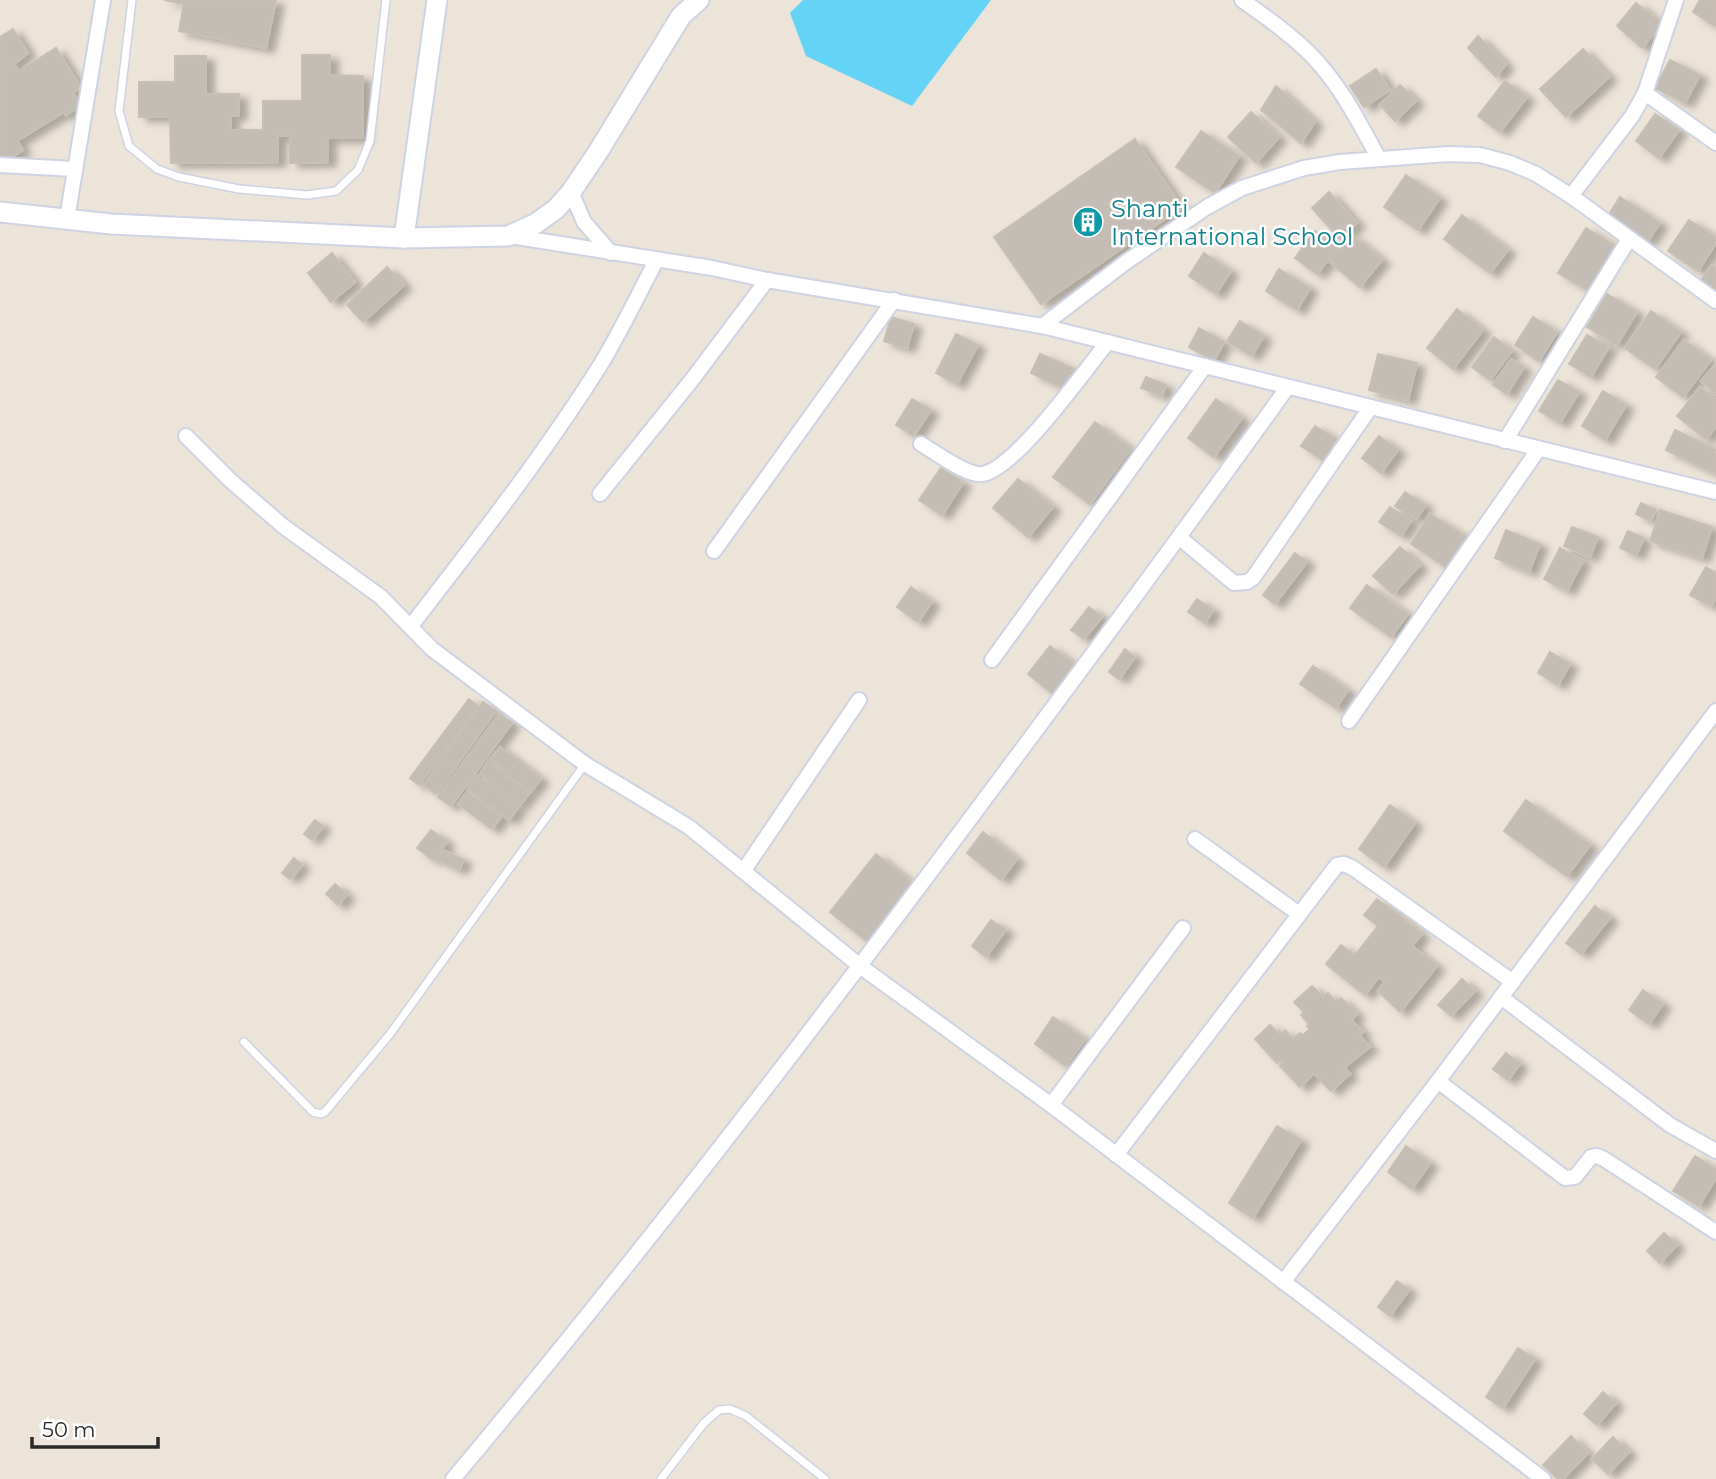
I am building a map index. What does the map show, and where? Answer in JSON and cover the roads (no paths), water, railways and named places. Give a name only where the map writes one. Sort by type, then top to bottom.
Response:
[{"type":"main road","points":[[404,238],[437,0]]},
{"type":"main road","points":[[0,212],[111,223],[404,238],[509,236],[535,224],[556,209],[571,192],[598,152],[682,8],[699,0]]},
{"type":"street","points":[[67,219],[103,0]]},
{"type":"street","points":[[1242,0],[1314,57],[1346,99],[1379,159]]},
{"type":"street","points":[[1570,196],[1632,116],[1645,93],[1676,0]]},
{"type":"street","points":[[1645,93],[1716,143]]},
{"type":"street","points":[[1042,326],[1126,262],[1207,207],[1242,188],[1304,167],[1448,154],[1480,155],[1536,174],[1716,301]]},
{"type":"street","points":[[0,165],[75,169]]},
{"type":"street","points":[[571,192],[584,222],[611,253]]},
{"type":"street","points":[[509,236],[712,268],[1042,326],[1716,492]]},
{"type":"street","points":[[1505,441],[1629,239]]},
{"type":"street","points":[[410,627],[487,527],[578,398],[621,328],[656,261]]},
{"type":"street","points":[[600,494],[691,381],[767,279]]},
{"type":"street","points":[[714,551],[894,300]]},
{"type":"street","points":[[921,444],[970,473],[982,474],[993,469],[1009,458],[1043,422],[1108,342]]},
{"type":"street","points":[[992,660],[1205,366]]},
{"type":"street","points":[[453,1479],[680,1198],[860,965],[1180,538],[1287,388]]},
{"type":"street","points":[[1180,538],[1234,583],[1247,582],[1253,578],[1370,408]]},
{"type":"street","points":[[186,436],[231,481],[283,526],[381,597],[432,649],[586,764],[689,827],[860,965],[1051,1105],[1543,1479]]},
{"type":"street","points":[[1349,720],[1538,450]]},
{"type":"street","points":[[744,870],[859,700]]},
{"type":"street","points":[[1283,1282],[1502,997],[1716,711]]},
{"type":"street","points":[[1195,839],[1299,914]]},
{"type":"street","points":[[1116,1155],[1337,865],[1344,864],[1513,982]]},
{"type":"street","points":[[1051,1105],[1183,928]]},
{"type":"street","points":[[1502,997],[1670,1125],[1716,1151]]},
{"type":"street","points":[[1438,1081],[1565,1178],[1575,1177],[1591,1157],[1604,1159],[1716,1232]]},
{"type":"lane","points":[[132,0],[119,111],[129,146],[157,169],[179,177],[239,189],[307,195],[336,191],[358,170],[370,141],[386,0]]},
{"type":"lane","points":[[244,1042],[313,1112],[321,1114],[331,1108],[390,1034],[586,764]]},
{"type":"lane","points":[[661,1479],[704,1423],[719,1410],[730,1409],[746,1416],[825,1479]]},
{"type":"water","points":[[803,0],[991,0],[912,106],[806,56],[790,13]]},
{"type":"place","name":"Shanti International School","points":[[1088,222]]}]
